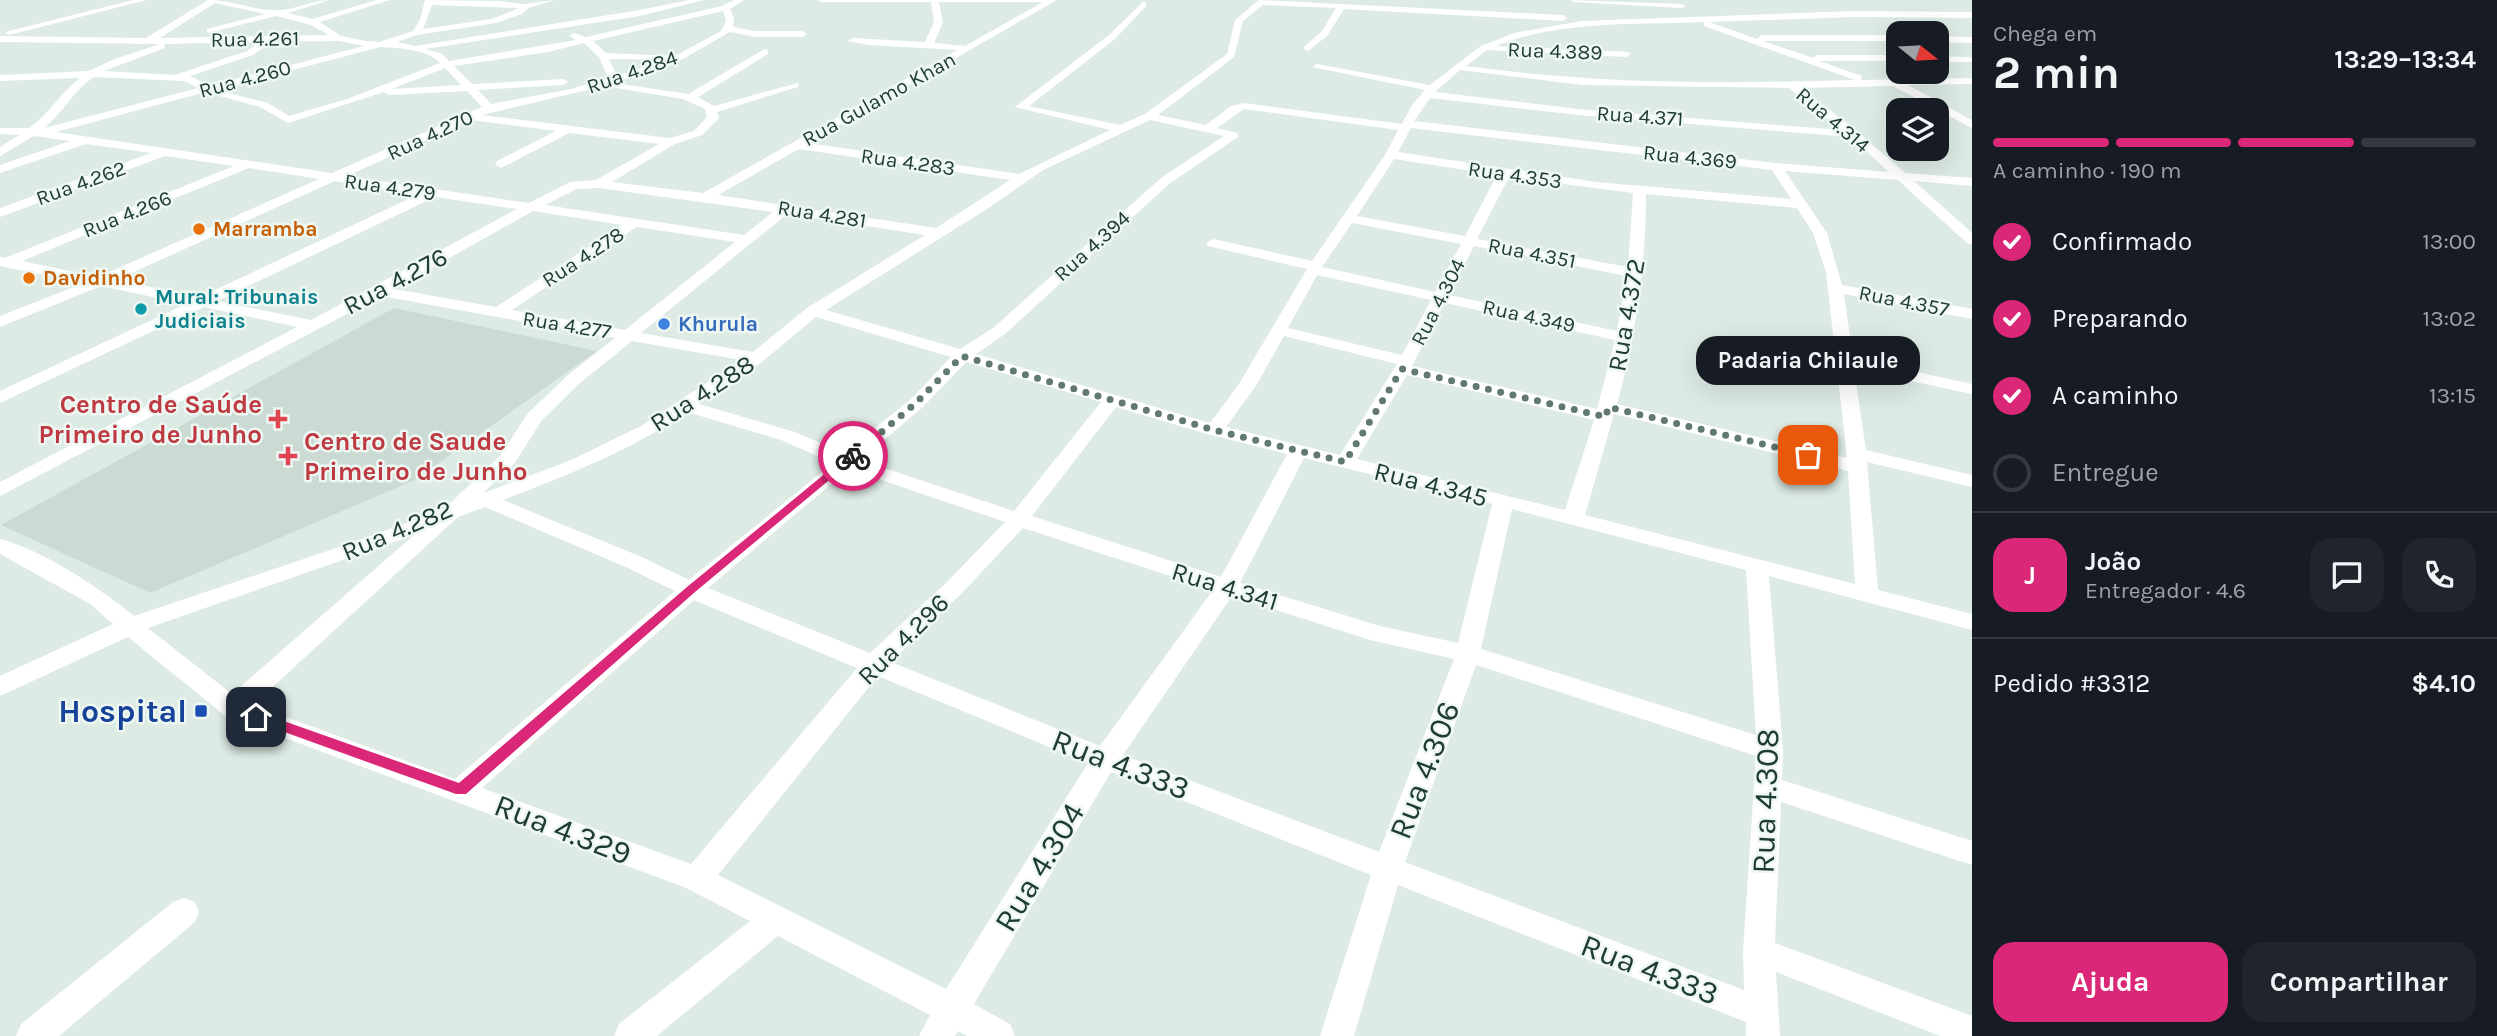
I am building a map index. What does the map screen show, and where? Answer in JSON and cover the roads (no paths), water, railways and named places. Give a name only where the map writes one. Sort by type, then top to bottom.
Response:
[{"type":"street","points":[[0,37],[144,0]]},
{"type":"street","points":[[147,41],[214,0],[236,8],[311,22],[331,30],[339,38]]},
{"type":"street","points":[[0,152],[36,132],[72,89],[92,74],[114,63],[176,41],[326,0]]},
{"type":"street","points":[[278,38],[311,22],[386,0]]},
{"type":"street","points":[[416,33],[424,20],[429,2],[525,6],[551,0]]},
{"type":"street","points":[[416,48],[640,13],[700,0]]},
{"type":"street","points":[[1,78],[92,74],[178,77],[195,81],[208,90],[264,105],[284,120],[312,114],[447,64],[548,49],[583,39],[656,26],[725,8],[740,0]]},
{"type":"street","points":[[821,0],[1052,0]]},
{"type":"street","name":"Rua Gulamo Khan","points":[[705,197],[1052,0]]},
{"type":"street","points":[[1132,0],[1149,2]]},
{"type":"street","points":[[1574,0],[1684,3]]},
{"type":"street","points":[[929,43],[936,33],[940,16],[934,1]]},
{"type":"street","points":[[1263,1],[1612,21],[1883,13],[1972,15]]},
{"type":"street","name":"Rua 4.288","points":[[227,703],[452,513],[576,465],[648,430],[756,358],[813,311],[939,233],[1021,178],[1149,116],[1231,55],[1239,20],[1263,1]]},
{"type":"street","points":[[1122,129],[1020,107],[1112,37],[1149,2]]},
{"type":"street","points":[[1214,430],[1247,386],[1314,268],[1391,155],[1429,91],[1456,67],[1484,48],[1527,33],[1664,12],[1684,3]]},
{"type":"street","points":[[503,19],[519,14],[525,6]]},
{"type":"street","points":[[1308,48],[1325,33],[1341,7]]},
{"type":"street","points":[[725,8],[731,22],[729,29],[755,34],[802,34]]},
{"type":"street","points":[[1773,8],[1789,17]]},
{"type":"street","points":[[503,19],[541,20],[583,39],[603,56],[608,80]]},
{"type":"street","name":"Rua 4.260","points":[[36,132],[208,90],[416,33],[503,19]]},
{"type":"street","points":[[1695,20],[1870,82]]},
{"type":"street","name":"Rua 4.284","points":[[488,107],[572,92],[648,70],[680,57],[729,29]]},
{"type":"street","name":"Rua 4.261","points":[[0,37],[147,41],[339,38],[416,48],[434,53],[488,107]]},
{"type":"street","points":[[1746,38],[1886,38]]},
{"type":"street","points":[[178,77],[250,53],[259,47],[257,39]]},
{"type":"street","points":[[1950,39],[1972,40]]},
{"type":"street","points":[[853,41],[894,45],[929,43],[968,49]]},
{"type":"street","name":"Rua 4.389","points":[[1484,48],[1626,54]]},
{"type":"street","points":[[690,97],[765,52]]},
{"type":"street","points":[[603,56],[680,57]]},
{"type":"street","points":[[1802,58],[1886,58]]},
{"type":"street","points":[[1950,59],[1969,60]]},
{"type":"street","points":[[1456,67],[1604,81],[1886,82]]},
{"type":"street","name":"Rua 4.371","points":[[1317,68],[1429,91],[1578,112],[1854,134]]},
{"type":"street","points":[[1,78],[72,89]]},
{"type":"street","points":[[373,93],[608,80],[621,89],[690,97],[710,105],[713,118],[698,133],[671,142],[599,184]]},
{"type":"street","points":[[1950,81],[1972,81]]},
{"type":"street","name":"Rua 4.314","points":[[1789,83],[1854,134],[1972,240]]},
{"type":"street","points":[[1898,84],[1972,125]]},
{"type":"street","points":[[713,110],[794,85]]},
{"type":"street","name":"Rua 4.369","points":[[1210,128],[1234,108],[1244,106],[1776,167],[1972,182]]},
{"type":"street","name":"Rua 4.270","points":[[0,322],[335,179],[488,107]]},
{"type":"street","points":[[1149,116],[1210,128]]},
{"type":"street","points":[[470,117],[564,131],[671,142]]},
{"type":"street","name":"Rua 4.394","points":[[461,790],[691,590],[916,403],[962,356],[999,331],[1165,181],[1226,141],[1233,133],[1210,128]]},
{"type":"street","points":[[0,131],[36,132]]},
{"type":"street","points":[[501,164],[564,131]]},
{"type":"street","name":"Rua 4.279","points":[[36,132],[748,240]]},
{"type":"street","points":[[0,169],[84,141]]},
{"type":"street","name":"Rua 4.283","points":[[796,145],[1021,178]]},
{"type":"street","name":"Rua 4.262","points":[[0,213],[162,153]]},
{"type":"street","name":"Rua 4.353","points":[[1391,155],[1504,174],[1640,190],[1799,204]]},
{"type":"street","name":"Rua 4.266","points":[[2,263],[247,166]]},
{"type":"street","points":[[1776,167],[1820,233],[1831,263],[1857,461],[1867,594]]},
{"type":"street","name":"Rua 4.304","points":[[1345,462],[1405,365],[1504,174]]},
{"type":"street","name":"Rua 4.281","points":[[599,184],[786,208],[939,233]]},
{"type":"street","name":"Rua 4.276","points":[[0,489],[160,403],[379,291],[528,208],[575,185],[599,184]]},
{"type":"street","name":"Rua 4.372","points":[[1573,519],[1607,412],[1623,337],[1641,228],[1640,190]]},
{"type":"street","points":[[0,398],[432,193]]},
{"type":"street","name":"Rua 4.282","points":[[0,687],[130,626],[452,513],[507,460],[535,417],[574,379],[786,208]]},
{"type":"street","name":"Rua 4.351","points":[[1347,218],[1634,273]]},
{"type":"street","name":"Rua 4.278","points":[[497,313],[634,223]]},
{"type":"street","name":"Rua 4.349","points":[[1213,243],[1623,337]]},
{"type":"street","points":[[2,263],[313,325]]},
{"type":"street","name":"Rua 4.357","points":[[1835,288],[1972,313]]},
{"type":"street","name":"Rua 4.277","points":[[379,291],[756,358]]},
{"type":"street","name":"Rua 4.345","points":[[813,311],[1214,430],[1972,622]]},
{"type":"street","points":[[1278,330],[1405,365],[1607,412],[1972,481]]},
{"type":"street","points":[[1845,362],[1972,389]]},
{"type":"street","name":"Rua 4.296","points":[[697,879],[874,664],[954,587],[1018,520],[1112,400]]},
{"type":"street","name":"Rua 4.341","points":[[685,406],[826,449],[846,461],[1227,587],[1378,634],[1468,654],[1770,750]]},
{"type":"street","name":"Rua 4.304","points":[[936,1036],[1105,759],[1227,587],[1298,451]]},
{"type":"street","name":"Rua 4.333","points":[[485,500],[636,563],[691,590],[1105,759],[1388,867],[1763,1025]]},
{"type":"street","name":"Rua 4.306","points":[[1337,1036],[1388,867],[1468,654],[1503,502]]},
{"type":"street","name":"Rua 4.329","points":[[0,546],[22,555],[98,599],[227,703],[697,879],[952,1009],[999,1036]]},
{"type":"street","name":"Rua 4.308","points":[[1757,567],[1770,750],[1759,951],[1763,1025]]},
{"type":"street","points":[[1767,786],[1972,853]]},
{"type":"street","points":[[33,1036],[184,912]]},
{"type":"street","points":[[631,1036],[776,919]]},
{"type":"street","points":[[1759,951],[1972,1032]]},
{"type":"place","name":"Marramba","points":[[199,229]]},
{"type":"place","name":"Davidinho","points":[[29,278]]},
{"type":"place","name":"Mural: Tribunais Judiciais","points":[[141,309]]},
{"type":"place","name":"Khurula","points":[[664,324]]},
{"type":"place","name":"Centro de Saúde Primeiro de Junho","points":[[278,419]]},
{"type":"place","name":"Padaria Chilaule","points":[[1808,455]]},
{"type":"place","name":"Centro de Saude Primeiro de Junho","points":[[288,456]]},
{"type":"place","name":"Hospital","points":[[201,711]]}]
